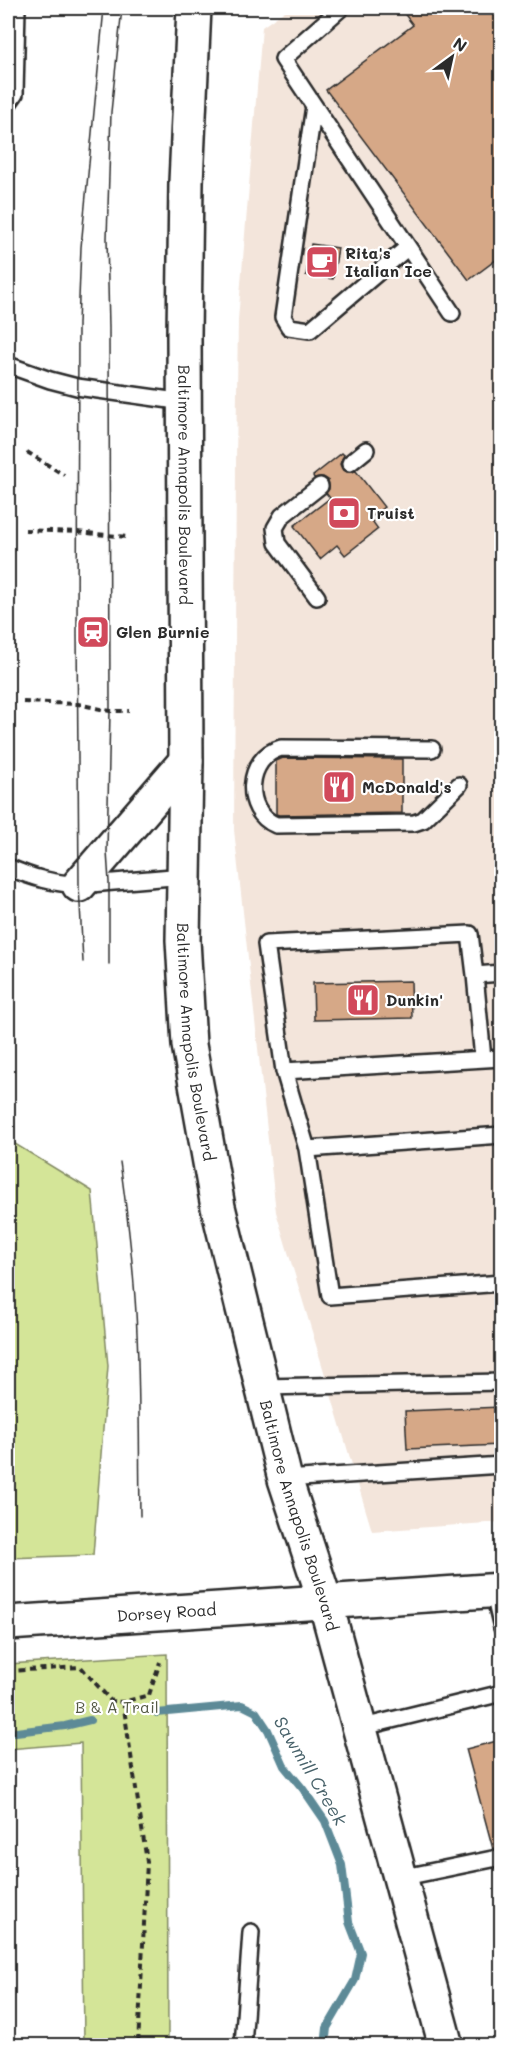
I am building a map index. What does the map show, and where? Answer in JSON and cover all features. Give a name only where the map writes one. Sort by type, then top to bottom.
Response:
[{"type":"main road","name":"Baltimore Annapolis Boulevard","points":[[194,8],[186,182],[184,402],[186,761],[183,940],[189,1045],[218,1207],[285,1479],[325,1601],[446,2046]]},
{"type":"main road","points":[[79,885],[186,761]]},
{"type":"main road","name":"Dorsey Road","points":[[8,1623],[497,1590]]},
{"type":"lane","points":[[8,104],[15,94],[17,8]]},
{"type":"lane","points":[[341,8],[283,59],[452,313]]},
{"type":"lane","points":[[314,106],[283,317],[289,327],[310,330],[408,248]]},
{"type":"lane","points":[[8,365],[77,387],[184,402]]},
{"type":"lane","points":[[350,463],[366,450]]},
{"type":"lane","points":[[317,597],[277,543],[275,528],[282,516],[320,486]]},
{"type":"lane","points":[[432,749],[280,748],[268,754],[256,768],[253,777],[254,800],[258,810],[269,822],[276,825],[414,824],[423,820],[459,785]]},
{"type":"lane","points":[[8,867],[53,883],[79,885],[184,876]]},
{"type":"lane","points":[[483,1059],[470,934],[266,944],[284,1071],[307,1149],[330,1296],[501,1283]]},
{"type":"lane","points":[[475,975],[501,974]]},
{"type":"lane","points":[[284,1071],[501,1058]]},
{"type":"lane","points":[[307,1149],[501,1135]]},
{"type":"lane","points":[[263,1388],[501,1382]]},
{"type":"lane","points":[[285,1479],[501,1465]]},
{"type":"lane","points":[[497,1590],[501,1628]]},
{"type":"lane","points":[[359,1728],[501,1693]]},
{"type":"lane","points":[[400,1878],[501,1857]]},
{"type":"lane","points":[[243,2046],[251,1932]]},
{"type":"path","points":[[27,452],[64,475]]},
{"type":"path","points":[[25,530],[127,537]]},
{"type":"path","points":[[23,702],[129,711]]},
{"type":"path","points":[[8,1671],[81,1667],[111,1701],[123,1702],[148,1695],[160,1662]]},
{"type":"path","points":[[123,1702],[147,1862],[138,2046]]},
{"type":"shaded area","points":[[289,8],[501,8],[501,1522],[372,1531],[276,1212],[234,830],[236,461],[238,320],[262,27]]},
{"type":"green space","points":[[8,1133],[15,1144],[92,1191],[108,1366],[93,1555],[8,1558]]},
{"type":"green space","name":"B & A Trail","points":[[167,1654],[168,2045],[84,2045],[81,1743],[8,1749],[8,1664]]},
{"type":"building","points":[[400,8],[501,8],[501,256],[469,280],[326,90],[413,25]]},
{"type":"building","name":"Rita's Italian Ice","points":[[311,244],[338,248],[333,279],[306,275]]},
{"type":"building","name":"Truist","points":[[342,453],[344,455],[340,464],[342,469],[347,472],[356,471],[384,507],[370,518],[378,529],[345,555],[337,545],[320,559],[294,526],[330,498],[326,493],[329,489],[328,480],[313,476]]},
{"type":"building","name":"McDonald's","points":[[283,758],[402,759],[402,813],[276,814],[276,761]]},
{"type":"building","name":"Dunkin'","points":[[411,981],[412,1018],[314,1020],[313,983]]},
{"type":"building","points":[[501,1407],[501,1445],[407,1449],[405,1411]]},
{"type":"building","points":[[497,1741],[501,1758],[501,1847],[493,1849],[466,1749]]},
{"type":"waterway","name":"Sawmill Creek","points":[[157,1713],[242,1705],[256,1712],[268,1730],[284,1766],[325,1821],[342,1865],[349,1922],[361,1953],[355,1980],[327,2028],[325,2046]]},
{"type":"waterway","name":"Sawmill Creek","points":[[8,1733],[65,1726],[90,1720]]},
{"type":"tram line","points":[[83,962],[79,885],[77,633],[78,324],[81,247],[104,8]]},
{"type":"tram line","points":[[109,964],[107,238],[111,112],[122,8]]},
{"type":"tram line","points":[[120,1162],[130,1237],[136,1313],[140,1516]]},
{"type":"place","name":"Rita's Italian Ice","points":[[322,262]]},
{"type":"place","name":"Truist","points":[[344,513]]},
{"type":"place","name":"Glen Burnie","points":[[93,632]]},
{"type":"place","name":"McDonald's","points":[[339,787]]},
{"type":"place","name":"Dunkin'","points":[[363,1000]]}]
